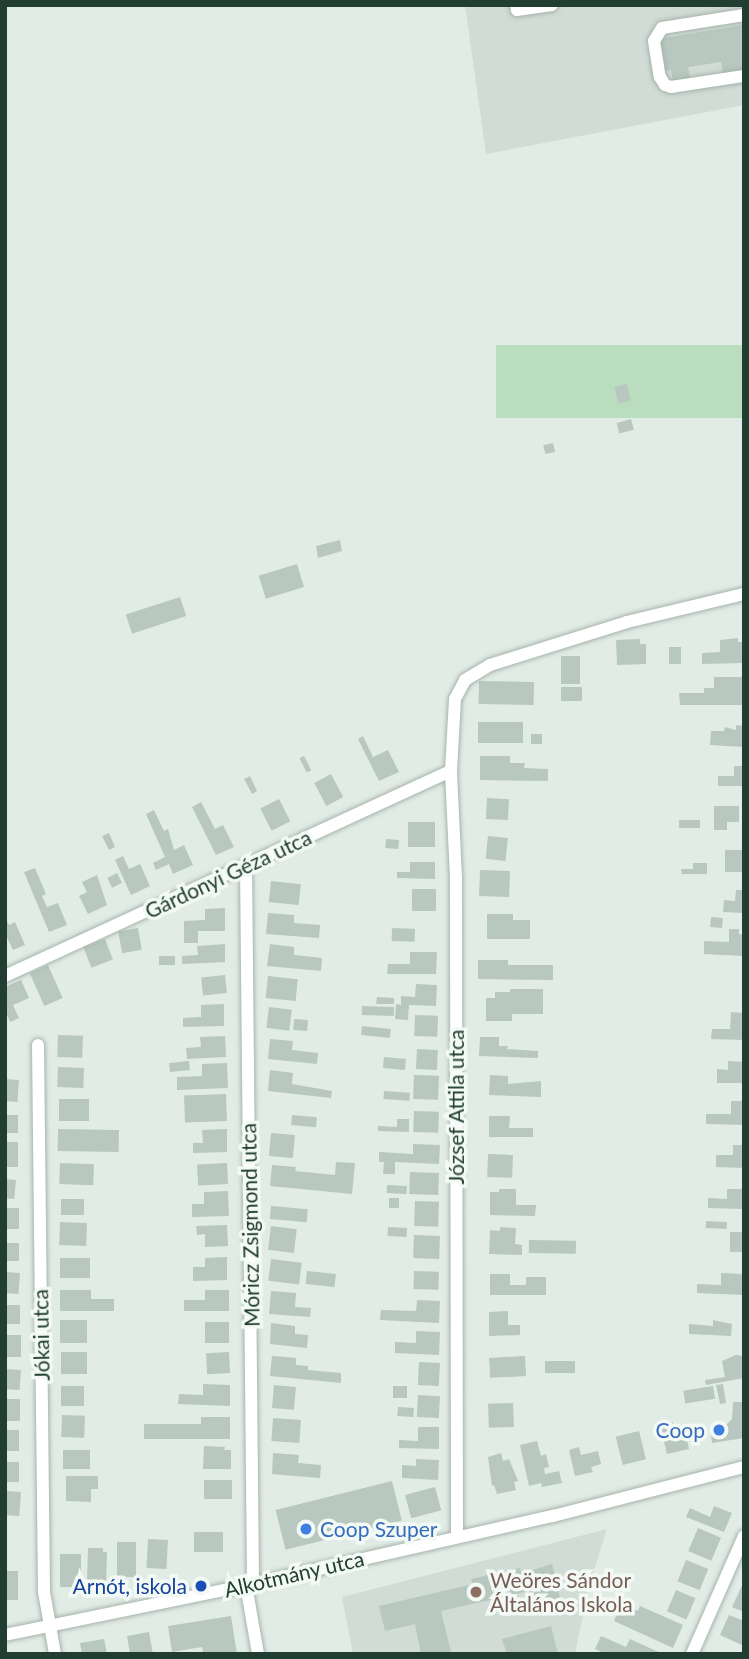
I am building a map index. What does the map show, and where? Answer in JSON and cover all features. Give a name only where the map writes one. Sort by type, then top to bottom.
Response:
[{"type":"street","points":[[516,5],[517,9],[552,5]]},
{"type":"street","points":[[744,15],[662,28],[654,41],[660,77],[671,87],[744,76]]},
{"type":"street","name":"József Attila utca","points":[[457,1537],[456,878],[452,771],[453,710],[458,691],[465,680],[490,665],[573,639],[744,594]]},
{"type":"street","name":"Gárdonyi Géza utca","points":[[5,976],[452,771]]},
{"type":"street","name":"Móricz Zsigmond utca","points":[[246,865],[250,1585],[258,1654]]},
{"type":"street","name":"Jókai utca","points":[[38,1045],[44,1592],[55,1654]]},
{"type":"street","name":"Alkotmány utca","points":[[5,1635],[250,1585],[553,1516],[744,1467]]},
{"type":"street","points":[[692,1654],[744,1536]]},
{"type":"shaded area","points":[[465,5],[744,5],[744,105],[486,154]]},
{"type":"shaded area","name":"Weöres Sándor Általános Iskola","points":[[607,1529],[589,1586],[575,1654],[353,1654],[342,1597]]},
{"type":"green space","points":[[496,345],[744,345],[744,418],[496,418]]},
{"type":"building","points":[[744,25],[744,71],[723,74],[721,62],[688,67],[690,80],[673,83],[671,70],[664,71],[658,39]]},
{"type":"building","points":[[627,384],[631,401],[618,403],[614,387]]},
{"type":"building","points":[[631,419],[634,430],[619,434],[617,423]]},
{"type":"building","points":[[553,443],[555,452],[545,454],[543,445]]},
{"type":"building","points":[[340,540],[342,551],[318,558],[316,546]]},
{"type":"building","points":[[297,564],[304,587],[266,599],[259,576]]},
{"type":"building","points":[[180,597],[186,616],[132,634],[126,615]]},
{"type":"building","points":[[738,638],[738,642],[743,642],[744,663],[702,664],[702,653],[720,652],[720,640]]},
{"type":"building","points":[[640,639],[640,644],[646,644],[646,664],[617,665],[616,640]]},
{"type":"building","points":[[669,647],[681,647],[681,664],[669,664]]},
{"type":"building","points":[[561,656],[580,656],[580,684],[561,684]]},
{"type":"building","points":[[714,677],[744,677],[744,705],[680,705],[679,693],[704,693],[704,688],[714,688]]},
{"type":"building","points":[[479,681],[534,682],[534,705],[479,704]]},
{"type":"building","points":[[561,687],[582,687],[582,701],[561,701]]},
{"type":"building","points":[[478,722],[523,722],[523,743],[478,743]]},
{"type":"building","points":[[736,725],[744,726],[744,747],[710,745],[711,731],[724,731],[725,727],[736,730]]},
{"type":"building","points":[[531,734],[542,734],[542,744],[531,744]]},
{"type":"building","points":[[363,736],[373,757],[388,750],[399,772],[379,781],[358,739]]},
{"type":"building","points":[[304,756],[311,770],[307,773],[300,758]]},
{"type":"building","points":[[480,756],[510,756],[510,763],[525,763],[524,768],[548,769],[548,781],[480,780]]},
{"type":"building","points":[[734,766],[744,766],[744,786],[718,786],[718,776],[734,776]]},
{"type":"building","points":[[331,774],[343,797],[326,806],[314,783]]},
{"type":"building","points":[[250,776],[257,791],[252,794],[244,779]]},
{"type":"building","points":[[487,798],[509,799],[508,820],[486,819]]},
{"type":"building","points":[[279,799],[290,821],[272,831],[260,809]]},
{"type":"building","points":[[201,802],[215,829],[223,825],[234,847],[216,855],[192,807]]},
{"type":"building","points":[[714,806],[739,806],[739,822],[727,822],[727,830],[714,830]]},
{"type":"building","points":[[154,810],[164,831],[168,829],[174,850],[184,845],[193,865],[173,874],[169,864],[156,870],[153,863],[165,857],[146,814]]},
{"type":"building","points":[[679,820],[700,820],[700,828],[679,828]]},
{"type":"building","points":[[408,822],[435,822],[435,847],[408,847]]},
{"type":"building","points":[[109,833],[115,847],[109,850],[102,836]]},
{"type":"building","points":[[488,836],[508,838],[505,861],[486,859]]},
{"type":"building","points":[[386,839],[399,840],[398,849],[385,848]]},
{"type":"building","points":[[725,850],[744,850],[744,872],[725,872]]},
{"type":"building","points":[[123,856],[129,869],[140,864],[150,886],[131,895],[115,860]]},
{"type":"building","points":[[410,862],[435,862],[435,879],[397,878],[397,872],[410,872]]},
{"type":"building","points":[[693,863],[707,863],[707,874],[682,874],[681,869],[693,869]]},
{"type":"building","points":[[35,868],[46,894],[42,896],[47,907],[58,903],[67,925],[49,932],[24,872]]},
{"type":"building","points":[[480,870],[510,871],[509,897],[479,896]]},
{"type":"building","points":[[117,873],[122,883],[112,888],[107,878]]},
{"type":"building","points":[[97,875],[107,905],[88,914],[79,896],[87,892],[82,882]]},
{"type":"building","points":[[271,881],[301,884],[299,905],[269,902]]},
{"type":"building","points":[[412,889],[436,889],[436,911],[412,911]]},
{"type":"building","points":[[736,890],[744,890],[744,913],[723,912],[724,900],[735,901]]},
{"type":"building","points":[[225,908],[225,931],[198,931],[198,943],[184,943],[184,921],[205,920],[205,909]]},
{"type":"building","points":[[268,913],[294,915],[294,923],[320,925],[319,938],[266,934]]},
{"type":"building","points":[[487,914],[513,914],[513,920],[530,920],[530,939],[487,939]]},
{"type":"building","points":[[5,917],[9,925],[15,922],[25,945],[13,950],[5,933]]},
{"type":"building","points":[[711,917],[723,918],[722,928],[710,927]]},
{"type":"building","points":[[138,928],[142,950],[122,953],[118,931]]},
{"type":"building","points":[[392,928],[415,929],[415,942],[392,941]]},
{"type":"building","points":[[729,929],[739,929],[739,934],[744,935],[744,956],[704,954],[704,941],[729,942]]},
{"type":"building","points":[[105,939],[113,960],[91,968],[84,947]]},
{"type":"building","points":[[225,944],[225,962],[182,964],[182,956],[198,955],[197,946]]},
{"type":"building","points":[[270,944],[294,947],[294,955],[322,958],[321,971],[267,966]]},
{"type":"building","points":[[410,952],[437,952],[436,974],[387,974],[388,964],[410,964]]},
{"type":"building","points":[[159,956],[175,956],[175,965],[159,965]]},
{"type":"building","points":[[478,960],[508,960],[508,965],[553,965],[553,980],[478,979]]},
{"type":"building","points":[[48,965],[63,998],[44,1006],[30,973]]},
{"type":"building","points":[[225,975],[227,993],[203,995],[201,978]]},
{"type":"building","points":[[268,976],[298,979],[296,1001],[266,998]]},
{"type":"building","points":[[21,980],[29,998],[13,1005],[19,1018],[10,1022],[5,1010],[5,987]]},
{"type":"building","points":[[416,984],[437,985],[436,1006],[409,1005],[408,1020],[395,1019],[396,1004],[401,1005],[401,996],[415,997]]},
{"type":"building","points":[[510,989],[543,989],[543,1014],[512,1014],[512,1021],[486,1021],[486,998],[495,998],[495,992],[510,992]]},
{"type":"building","points":[[377,997],[394,998],[394,1004],[376,1004]]},
{"type":"building","points":[[224,1004],[224,1026],[183,1027],[183,1018],[201,1017],[201,1005]]},
{"type":"building","points":[[362,1006],[394,1007],[394,1016],[362,1015]]},
{"type":"building","points":[[269,1007],[292,1010],[289,1031],[266,1028]]},
{"type":"building","points":[[731,1012],[742,1013],[744,1016],[744,1040],[711,1039],[712,1029],[730,1029]]},
{"type":"building","points":[[415,1015],[438,1016],[437,1037],[414,1036]]},
{"type":"building","points":[[294,1019],[308,1020],[307,1031],[293,1030]]},
{"type":"building","points":[[362,1026],[391,1029],[390,1038],[361,1035]]},
{"type":"building","points":[[58,1035],[83,1036],[82,1058],[57,1057]]},
{"type":"building","points":[[225,1036],[226,1057],[187,1059],[186,1048],[201,1047],[200,1037]]},
{"type":"building","points":[[480,1037],[499,1037],[499,1046],[508,1046],[507,1049],[538,1051],[538,1058],[479,1056]]},
{"type":"building","points":[[270,1039],[293,1041],[292,1050],[318,1053],[317,1064],[268,1059]]},
{"type":"building","points":[[417,1049],[438,1050],[437,1070],[416,1069]]},
{"type":"building","points":[[384,1057],[406,1059],[405,1070],[383,1068]]},
{"type":"building","points":[[189,1061],[190,1070],[170,1072],[169,1063]]},
{"type":"building","points":[[728,1061],[744,1062],[744,1083],[717,1083],[717,1069],[728,1070]]},
{"type":"building","points":[[227,1063],[228,1088],[177,1090],[177,1077],[202,1076],[202,1064]]},
{"type":"building","points":[[58,1067],[84,1068],[83,1088],[57,1087]]},
{"type":"building","points":[[270,1070],[293,1073],[292,1084],[332,1091],[331,1098],[268,1091]]},
{"type":"building","points":[[414,1075],[439,1076],[438,1100],[413,1099]]},
{"type":"building","points":[[490,1075],[508,1076],[508,1084],[541,1081],[541,1097],[489,1095]]},
{"type":"building","points":[[5,1079],[19,1080],[17,1102],[5,1101]]},
{"type":"building","points":[[384,1091],[410,1093],[409,1101],[383,1099]]},
{"type":"building","points":[[226,1094],[227,1121],[185,1122],[184,1095]]},
{"type":"building","points":[[59,1099],[89,1099],[89,1121],[59,1121]]},
{"type":"building","points":[[731,1101],[744,1101],[744,1125],[706,1124],[706,1114],[731,1114]]},
{"type":"building","points":[[414,1111],[439,1112],[438,1133],[413,1132]]},
{"type":"building","points":[[5,1115],[18,1115],[18,1133],[5,1133]]},
{"type":"building","points":[[292,1115],[317,1117],[316,1127],[291,1125]]},
{"type":"building","points":[[489,1116],[510,1116],[509,1128],[533,1128],[533,1137],[489,1137]]},
{"type":"building","points":[[397,1119],[409,1119],[409,1132],[378,1131],[378,1126],[397,1127]]},
{"type":"building","points":[[58,1129],[119,1130],[119,1152],[58,1151]]},
{"type":"building","points":[[227,1129],[227,1152],[193,1153],[193,1143],[203,1143],[202,1130]]},
{"type":"building","points":[[271,1133],[295,1135],[293,1158],[269,1156]]},
{"type":"building","points":[[5,1142],[18,1142],[18,1167],[5,1167]]},
{"type":"building","points":[[413,1144],[440,1145],[439,1164],[395,1162],[395,1174],[383,1174],[384,1162],[379,1162],[379,1152],[413,1154]]},
{"type":"building","points":[[733,1145],[744,1145],[744,1168],[716,1167],[716,1155],[733,1155]]},
{"type":"building","points":[[488,1154],[513,1155],[512,1178],[487,1177]]},
{"type":"building","points":[[336,1162],[355,1163],[352,1194],[270,1186],[272,1165],[296,1167],[295,1171],[335,1175]]},
{"type":"building","points":[[60,1163],[94,1164],[93,1185],[59,1184]]},
{"type":"building","points":[[227,1163],[228,1184],[198,1186],[197,1165]]},
{"type":"building","points":[[410,1172],[439,1173],[438,1195],[409,1194]]},
{"type":"building","points":[[5,1179],[16,1180],[14,1199],[5,1198]]},
{"type":"building","points":[[387,1185],[407,1186],[407,1194],[387,1193]]},
{"type":"building","points":[[499,1189],[516,1189],[516,1205],[536,1205],[535,1216],[490,1215],[490,1192],[499,1192]]},
{"type":"building","points":[[727,1189],[744,1189],[744,1209],[708,1208],[708,1198],[727,1199]]},
{"type":"building","points":[[228,1191],[229,1216],[192,1217],[192,1204],[204,1204],[204,1192]]},
{"type":"building","points":[[389,1198],[399,1198],[399,1208],[389,1208]]},
{"type":"building","points":[[61,1199],[84,1199],[84,1215],[61,1215]]},
{"type":"building","points":[[415,1201],[439,1202],[438,1227],[414,1226]]},
{"type":"building","points":[[271,1206],[308,1209],[307,1222],[270,1219]]},
{"type":"building","points":[[5,1208],[19,1208],[19,1229],[5,1229]]},
{"type":"building","points":[[706,1221],[727,1222],[727,1229],[706,1228]]},
{"type":"building","points":[[60,1222],[87,1223],[86,1246],[59,1245]]},
{"type":"building","points":[[227,1225],[228,1246],[205,1247],[205,1234],[197,1235],[196,1226]]},
{"type":"building","points":[[271,1226],[297,1229],[294,1253],[268,1250]]},
{"type":"building","points":[[388,1227],[407,1228],[407,1237],[388,1236]]},
{"type":"building","points":[[500,1227],[516,1228],[515,1244],[522,1245],[522,1255],[489,1254],[490,1230],[500,1231]]},
{"type":"building","points":[[730,1232],[744,1232],[744,1252],[730,1252]]},
{"type":"building","points":[[414,1235],[440,1236],[439,1259],[413,1258]]},
{"type":"building","points":[[529,1240],[576,1241],[576,1254],[529,1253]]},
{"type":"building","points":[[5,1243],[19,1243],[19,1261],[5,1261]]},
{"type":"building","points":[[227,1257],[227,1280],[193,1281],[193,1267],[205,1267],[205,1258]]},
{"type":"building","points":[[60,1258],[90,1258],[90,1278],[60,1278]]},
{"type":"building","points":[[271,1259],[302,1263],[299,1285],[268,1281]]},
{"type":"building","points":[[307,1271],[336,1274],[334,1287],[306,1284]]},
{"type":"building","points":[[414,1271],[439,1272],[438,1290],[413,1289]]},
{"type":"building","points":[[5,1272],[20,1273],[18,1294],[5,1293]]},
{"type":"building","points":[[721,1273],[744,1274],[744,1295],[697,1293],[697,1284],[721,1285]]},
{"type":"building","points":[[490,1274],[510,1274],[510,1285],[526,1285],[526,1277],[546,1277],[546,1295],[490,1295]]},
{"type":"building","points":[[60,1290],[91,1290],[91,1299],[114,1299],[114,1311],[60,1311]]},
{"type":"building","points":[[205,1290],[229,1290],[229,1311],[184,1311],[184,1300],[205,1300]]},
{"type":"building","points":[[271,1291],[296,1293],[295,1307],[311,1308],[310,1317],[269,1314]]},
{"type":"building","points":[[417,1300],[440,1301],[439,1323],[380,1320],[381,1310],[416,1311]]},
{"type":"building","points":[[5,1305],[20,1305],[20,1324],[5,1324]]},
{"type":"building","points":[[508,1311],[508,1325],[520,1325],[520,1335],[489,1336],[489,1312]]},
{"type":"building","points":[[60,1320],[87,1320],[87,1343],[60,1343]]},
{"type":"building","points":[[713,1320],[732,1324],[731,1336],[689,1334],[689,1324],[713,1326]]},
{"type":"building","points":[[205,1322],[229,1322],[229,1343],[205,1343]]},
{"type":"building","points":[[271,1323],[295,1326],[295,1334],[308,1335],[307,1348],[270,1344]]},
{"type":"building","points":[[416,1331],[440,1332],[439,1355],[395,1353],[395,1342],[416,1343]]},
{"type":"building","points":[[5,1335],[21,1335],[21,1357],[5,1357]]},
{"type":"building","points":[[61,1352],[87,1352],[87,1374],[61,1374]]},
{"type":"building","points":[[229,1352],[230,1373],[207,1374],[206,1353]]},
{"type":"building","points":[[736,1355],[744,1356],[744,1378],[706,1385],[705,1380],[725,1377],[722,1361]]},
{"type":"building","points":[[272,1356],[296,1358],[296,1365],[308,1366],[308,1370],[341,1373],[341,1383],[270,1376]]},
{"type":"building","points":[[525,1356],[526,1376],[490,1378],[489,1358]]},
{"type":"building","points":[[545,1361],[575,1361],[575,1373],[545,1373]]},
{"type":"building","points":[[419,1362],[440,1363],[439,1386],[418,1385]]},
{"type":"building","points":[[5,1369],[21,1370],[20,1390],[5,1389]]},
{"type":"building","points":[[203,1384],[230,1385],[230,1406],[178,1404],[179,1394],[203,1395]]},
{"type":"building","points":[[723,1384],[726,1403],[720,1404],[716,1385]]},
{"type":"building","points":[[274,1385],[296,1387],[294,1410],[272,1408]]},
{"type":"building","points":[[61,1386],[84,1386],[84,1406],[61,1406]]},
{"type":"building","points":[[393,1386],[407,1386],[407,1398],[393,1398]]},
{"type":"building","points":[[713,1386],[715,1399],[685,1404],[683,1391]]},
{"type":"building","points":[[418,1395],[440,1396],[439,1418],[417,1417]]},
{"type":"building","points":[[5,1399],[20,1399],[20,1421],[5,1421]]},
{"type":"building","points":[[733,1402],[744,1402],[744,1438],[712,1443],[710,1429],[726,1425],[732,1419]]},
{"type":"building","points":[[513,1403],[514,1427],[489,1428],[488,1404]]},
{"type":"building","points":[[398,1407],[414,1408],[413,1417],[397,1416]]},
{"type":"building","points":[[62,1415],[85,1416],[84,1438],[61,1437]]},
{"type":"building","points":[[201,1417],[230,1417],[230,1439],[144,1439],[144,1424],[201,1424]]},
{"type":"building","points":[[273,1418],[301,1420],[299,1443],[271,1441]]},
{"type":"building","points":[[673,1422],[674,1427],[684,1425],[689,1449],[667,1454],[660,1425]]},
{"type":"building","points":[[418,1427],[439,1427],[439,1449],[399,1448],[399,1440],[418,1441]]},
{"type":"building","points":[[5,1430],[19,1430],[19,1451],[5,1451]]},
{"type":"building","points":[[639,1431],[646,1459],[623,1465],[616,1437]]},
{"type":"building","points":[[537,1441],[541,1456],[546,1454],[549,1467],[544,1468],[545,1474],[559,1471],[562,1483],[542,1487],[541,1483],[529,1486],[520,1445]]},
{"type":"building","points":[[204,1446],[231,1450],[231,1469],[203,1469]]},
{"type":"building","points":[[579,1447],[581,1455],[598,1451],[601,1464],[591,1467],[593,1472],[575,1476],[569,1450]]},
{"type":"building","points":[[63,1450],[90,1450],[90,1469],[63,1469]]},
{"type":"building","points":[[273,1453],[299,1455],[298,1463],[321,1465],[320,1478],[272,1474]]},
{"type":"building","points":[[501,1453],[503,1461],[509,1459],[518,1481],[514,1482],[516,1490],[497,1494],[494,1485],[492,1486],[488,1457]]},
{"type":"building","points":[[416,1459],[439,1460],[438,1480],[402,1478],[402,1465],[416,1466]]},
{"type":"building","points":[[5,1462],[19,1462],[19,1482],[5,1482]]},
{"type":"building","points":[[66,1476],[98,1476],[98,1489],[91,1489],[91,1502],[66,1501]]},
{"type":"building","points":[[204,1480],[232,1480],[232,1499],[204,1499]]},
{"type":"building","points":[[392,1481],[402,1521],[285,1550],[276,1510]]},
{"type":"building","points":[[435,1487],[441,1510],[411,1518],[405,1495]]},
{"type":"building","points":[[5,1491],[21,1492],[19,1516],[5,1515]]},
{"type":"building","points":[[714,1506],[732,1513],[724,1532],[686,1517],[690,1508],[710,1517]]},
{"type":"building","points":[[698,1528],[721,1538],[711,1561],[688,1551]]},
{"type":"building","points":[[194,1532],[223,1532],[223,1552],[194,1552]]},
{"type":"building","points":[[148,1539],[168,1540],[166,1569],[146,1568]]},
{"type":"building","points":[[117,1542],[136,1542],[136,1577],[117,1577]]},
{"type":"building","points":[[88,1548],[103,1548],[103,1552],[107,1552],[106,1583],[87,1582]]},
{"type":"building","points":[[60,1554],[81,1554],[81,1587],[60,1587]]},
{"type":"building","points":[[686,1560],[708,1569],[700,1590],[677,1581]]},
{"type":"building","points":[[552,1564],[563,1610],[546,1615],[543,1605],[533,1608],[523,1573]]},
{"type":"building","points":[[520,1568],[525,1592],[441,1611],[451,1652],[421,1654],[415,1624],[385,1631],[379,1606],[473,1584],[471,1579]]},
{"type":"building","points":[[5,1571],[18,1571],[18,1600],[5,1600]]},
{"type":"building","points":[[744,1581],[744,1612],[732,1607]]},
{"type":"building","points":[[676,1590],[695,1598],[686,1619],[667,1611]]},
{"type":"building","points":[[621,1604],[638,1611],[640,1606],[683,1625],[673,1648],[614,1621]]},
{"type":"building","points":[[729,1615],[744,1621],[742,1645],[720,1635]]},
{"type":"building","points":[[231,1616],[237,1654],[210,1654],[203,1652],[202,1647],[172,1652],[168,1626]]},
{"type":"building","points":[[551,1626],[558,1654],[507,1654],[502,1639]]},
{"type":"building","points":[[149,1632],[153,1654],[130,1654],[127,1636]]},
{"type":"building","points":[[601,1636],[626,1647],[630,1639],[663,1654],[606,1654],[595,1649]]},
{"type":"building","points":[[104,1639],[107,1654],[82,1654],[80,1643]]},
{"type":"place","name":"Coop","points":[[719,1430]]},
{"type":"place","name":"Coop Szuper","points":[[306,1529]]},
{"type":"place","name":"Arnót, iskola","points":[[201,1586]]},
{"type":"place","name":"Weöres Sándor Általános Iskola","points":[[476,1592]]}]
